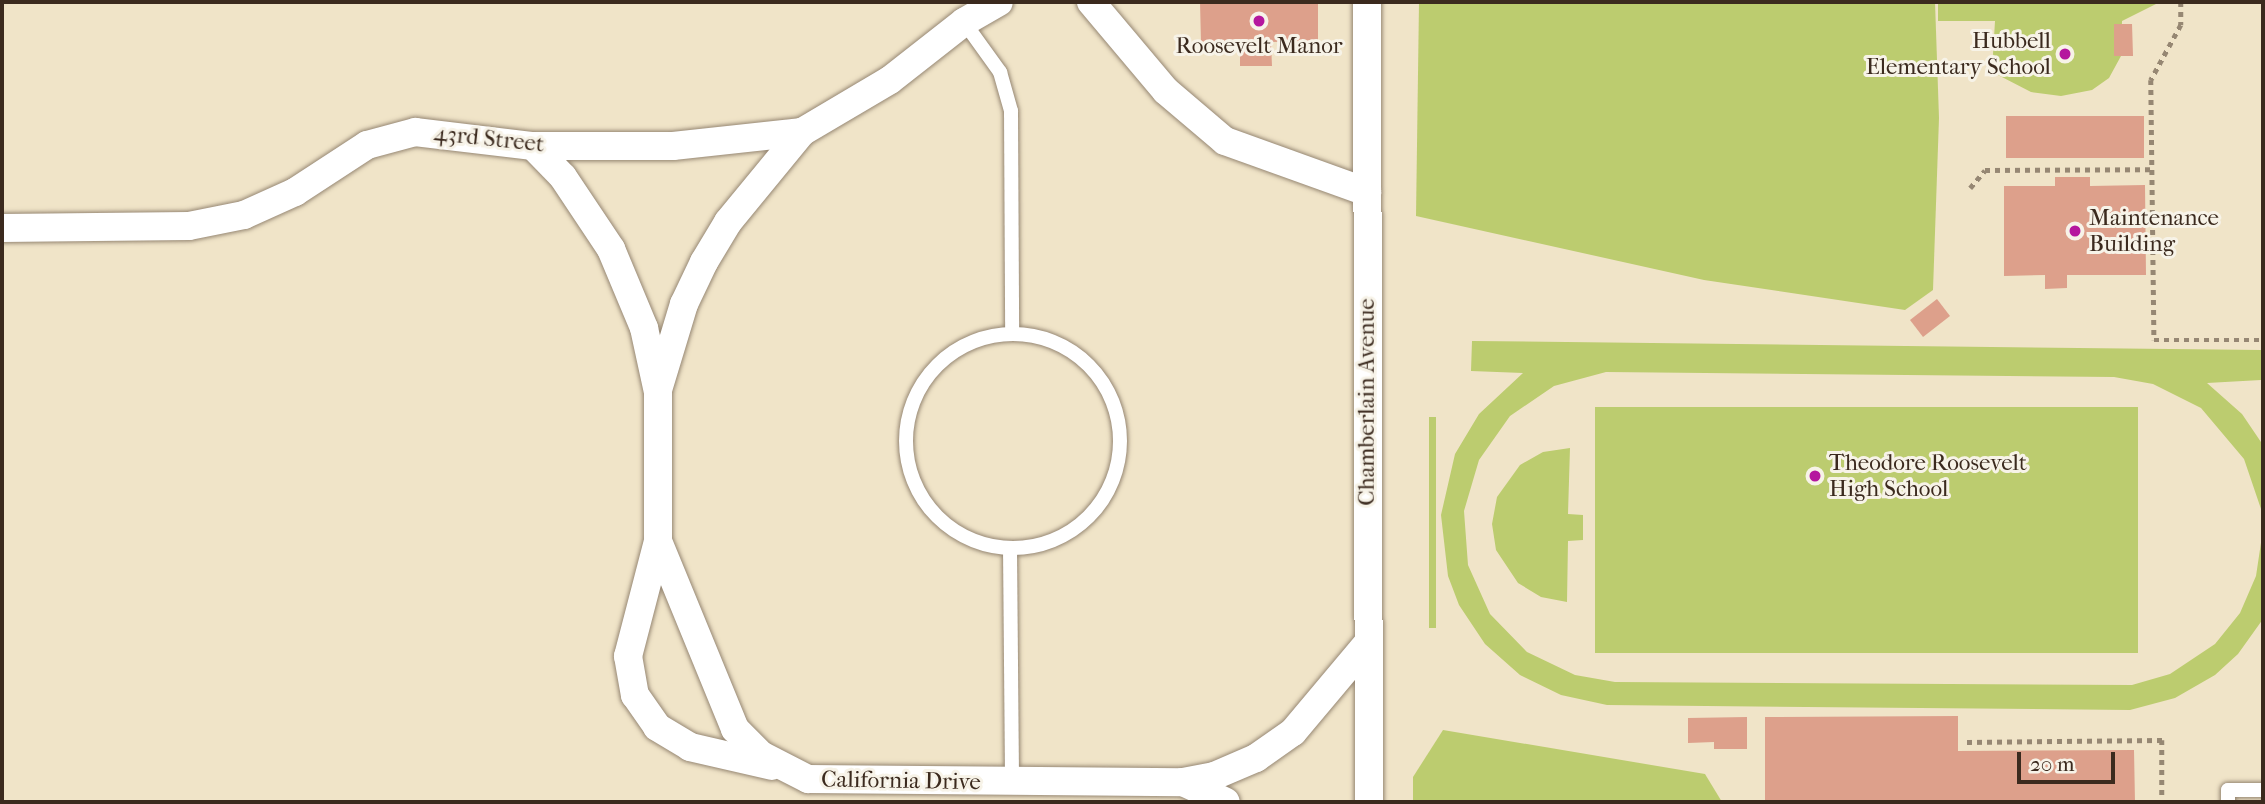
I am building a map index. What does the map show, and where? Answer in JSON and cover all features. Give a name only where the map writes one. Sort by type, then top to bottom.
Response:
[{"type":"street","name":"43rd Street","points":[[2,228],[189,226],[244,215],[295,192],[367,145],[415,132],[533,146],[673,146],[802,132],[890,80],[964,22],[999,2]]},
{"type":"street","points":[[1091,2],[1166,91],[1225,141],[1367,192]]},
{"type":"street","name":"Chamberlain Avenue","points":[[1367,2],[1366,645],[1369,802]]},
{"type":"street","name":"California Drive","points":[[657,393],[684,304],[704,262],[728,222],[802,132]]},
{"type":"street","name":"California Drive","points":[[533,146],[563,177],[611,248],[644,328],[657,393],[658,541],[736,729],[761,755],[808,779],[1012,783],[1183,782],[1214,776],[1256,758],[1293,732],[1366,645]]},
{"type":"street","points":[[658,541],[628,656],[635,695],[657,727],[690,747],[785,769]]},
{"type":"street","name":"California Drive","points":[[1183,782],[1226,802]]},
{"type":"lane","points":[[964,22],[1000,72],[1011,111],[1012,333]]},
{"type":"lane","points":[[1012,333],[1038,336],[1085,361],[1106,386],[1118,417],[1120,452],[1111,485],[1091,515],[1062,536],[1010,548],[959,534],[925,502],[910,471],[906,438],[912,406],[926,378],[948,355],[976,340],[1012,333]]},
{"type":"lane","points":[[1010,548],[1012,783]]},
{"type":"lane","points":[[2228,802],[2228,790],[2263,790]]},
{"type":"path","points":[[2181,2],[2181,25],[2151,80],[2154,340],[2263,340]]},
{"type":"path","points":[[1970,188],[1985,170],[2152,169]]},
{"type":"path","points":[[1967,742],[2162,740],[2162,802]]},
{"type":"green space","points":[[1419,2],[1935,2],[1939,118],[1933,290],[1905,310],[1704,280],[1416,216]]},
{"type":"green space","points":[[1938,2],[2158,3],[2122,21],[2121,56],[2109,78],[2092,90],[2061,96],[2031,92],[1998,75],[1993,54],[1995,21],[1938,21]]},
{"type":"green space","points":[[1472,341],[2262,350],[2261,380],[2207,383],[2242,414],[2263,445],[2263,619],[2238,654],[2215,675],[2175,698],[2130,710],[1607,705],[1561,695],[1520,675],[1485,644],[1459,605],[1448,576],[1441,515],[1455,454],[1479,414],[1523,373],[1471,371]],"holes":[[[1606,372],[2114,377],[2153,384],[2201,408],[2244,459],[2261,509],[2262,536],[2256,576],[2240,613],[2215,644],[2170,674],[2132,685],[1615,682],[1575,675],[1527,652],[1490,614],[1468,565],[1464,511],[1479,460],[1510,416],[1554,386]]]},
{"type":"green space","points":[[1595,407],[2138,407],[2138,653],[1595,653]]},
{"type":"green space","points":[[1429,417],[1436,417],[1436,628],[1429,628]]},
{"type":"green space","points":[[1570,448],[1568,514],[1583,515],[1583,540],[1568,541],[1567,602],[1541,597],[1518,583],[1496,550],[1492,524],[1497,497],[1520,465],[1543,452]]},
{"type":"green space","points":[[1443,730],[1705,774],[1722,802],[1413,802],[1413,777]]},
{"type":"building","name":"Roosevelt Manor","points":[[1200,2],[1318,2],[1318,41],[1271,42],[1272,66],[1240,66],[1240,42],[1201,43]]},
{"type":"building","points":[[2114,24],[2132,24],[2133,56],[2114,56]]},
{"type":"building","points":[[2006,116],[2144,116],[2144,158],[2006,158]]},
{"type":"building","name":"Maintenance Building","points":[[2055,177],[2090,177],[2090,186],[2145,185],[2146,275],[2067,275],[2067,288],[2045,289],[2045,275],[2004,276],[2004,186],[2055,186]]},
{"type":"building","points":[[1937,299],[1950,316],[1923,337],[1910,320]]},
{"type":"building","points":[[1958,716],[1958,751],[2134,750],[2135,802],[1765,802],[1765,717]]},
{"type":"building","points":[[1747,717],[1747,749],[1714,749],[1714,742],[1688,743],[1688,718]]},
{"type":"place","name":"Roosevelt Manor","points":[[1259,21]]},
{"type":"place","name":"Hubbell Elementary School","points":[[2065,54]]},
{"type":"place","name":"Maintenance Building","points":[[2075,231]]},
{"type":"place","name":"Theodore Roosevelt High School","points":[[1815,476]]}]
